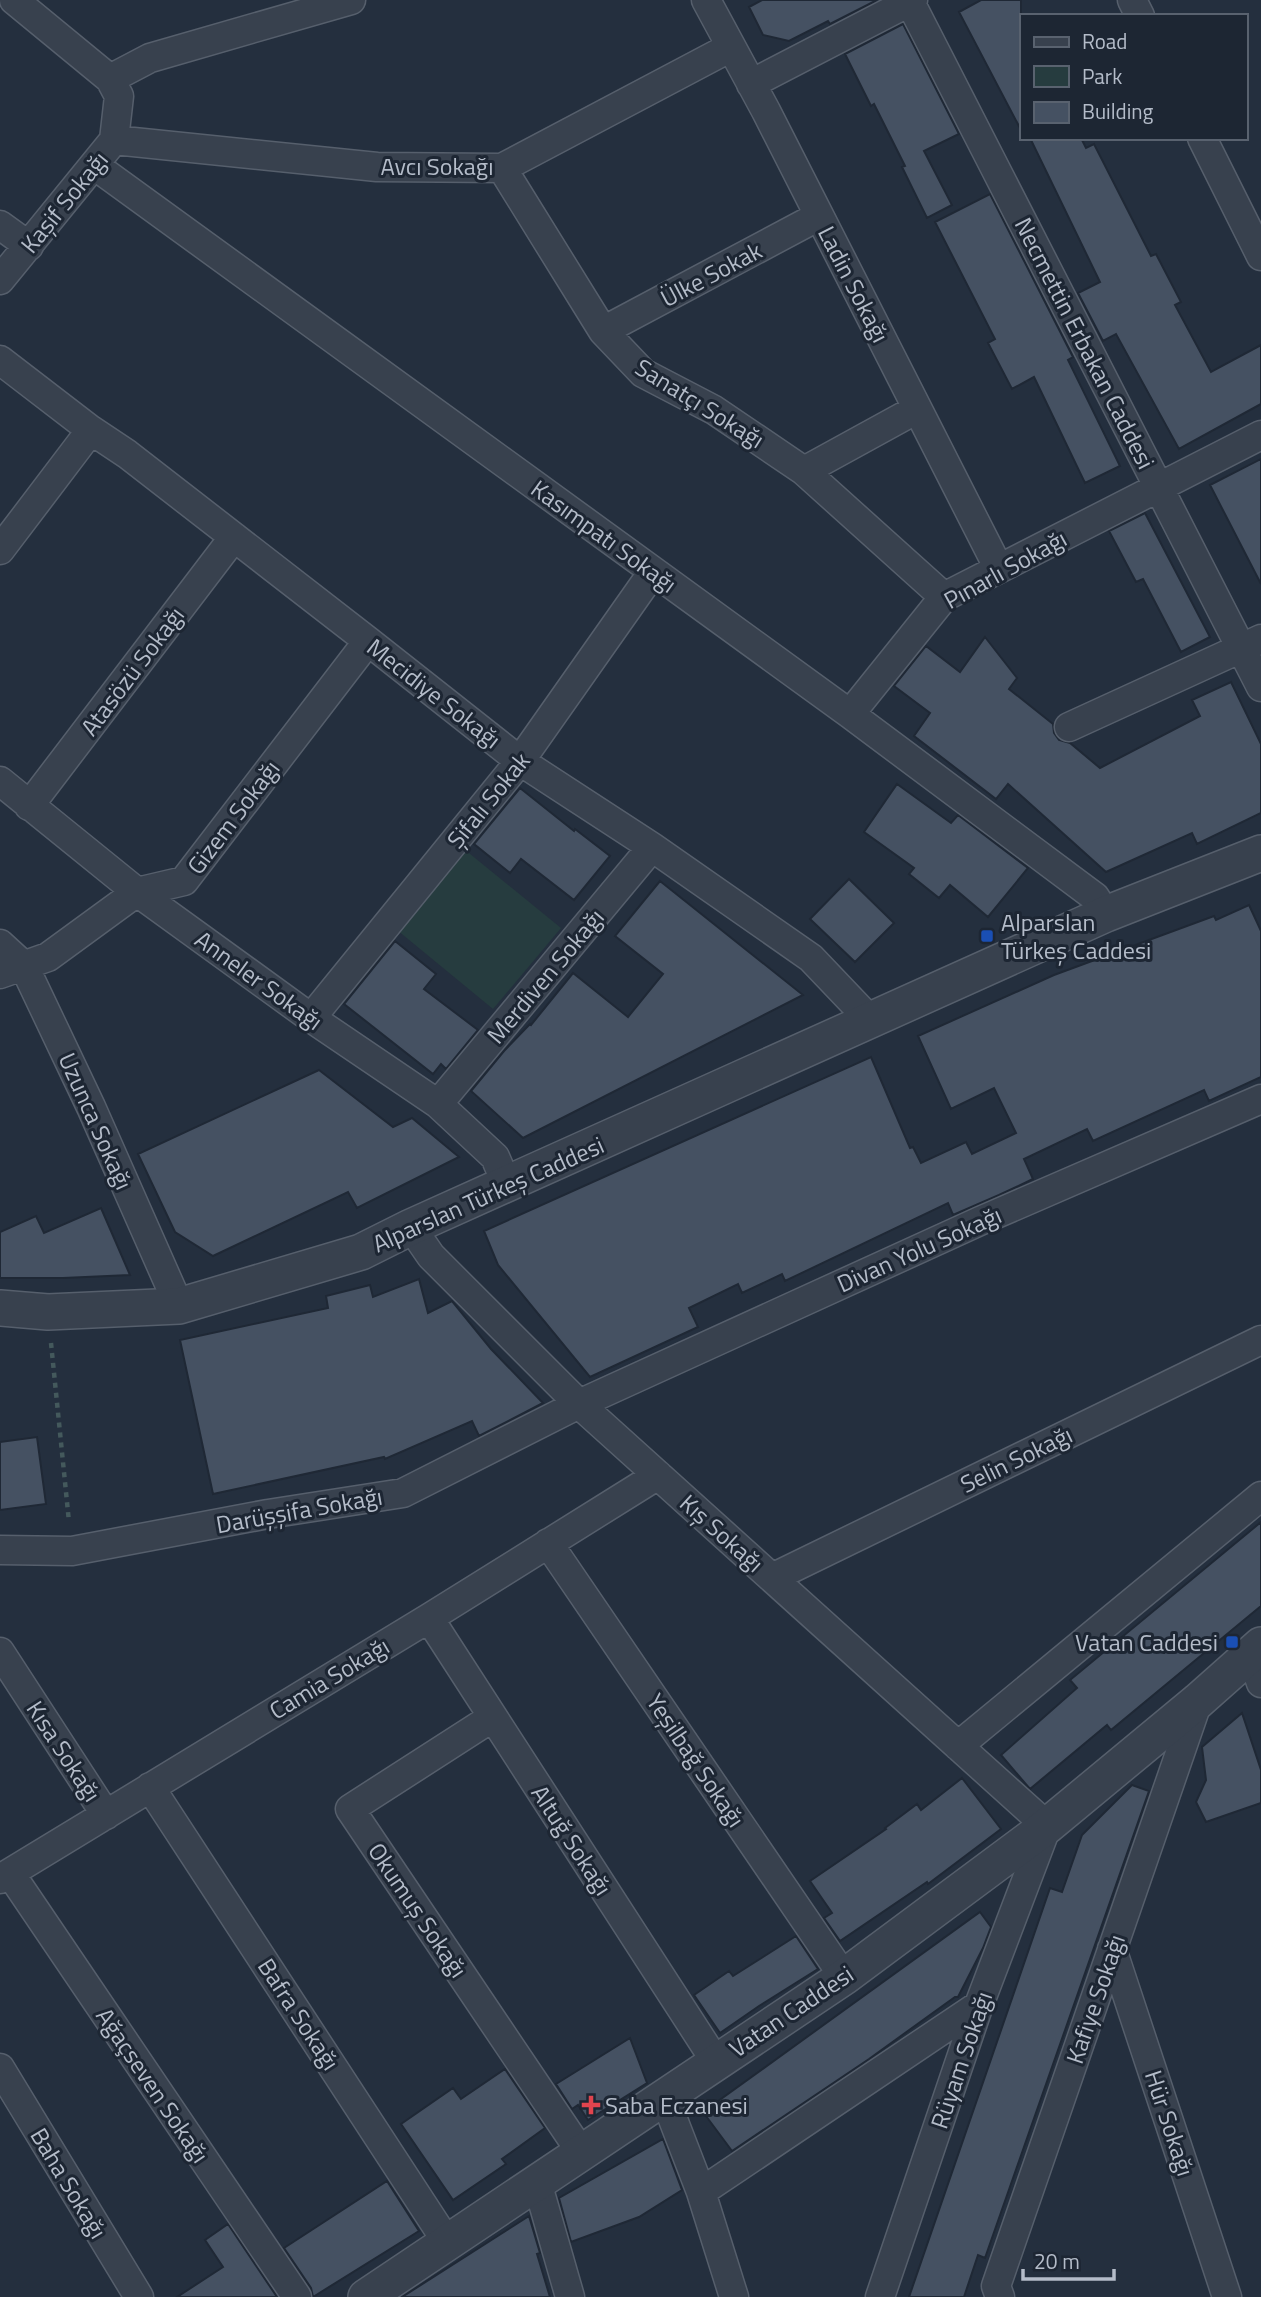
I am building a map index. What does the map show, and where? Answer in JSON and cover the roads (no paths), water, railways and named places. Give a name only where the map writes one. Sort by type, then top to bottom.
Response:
[{"type":"street","points":[[14,0],[110,79],[150,58],[351,0]]},
{"type":"street","name":"Ladin Sokağı","points":[[706,0],[999,569]]},
{"type":"street","points":[[751,84],[910,1]]},
{"type":"street","name":"Necmettin Erbakan Caddesi","points":[[910,1],[1159,487],[1252,644],[1261,687]]},
{"type":"street","name":"Avcı Sokağı","points":[[114,140],[377,167],[502,168],[732,47]]},
{"type":"street","name":"Kaşif Sokağı","points":[[0,280],[114,140],[119,96],[110,79]]},
{"type":"street","points":[[1203,140],[1261,256]]},
{"type":"street","name":"Kasımpatı Sokağı","points":[[94,164],[850,714],[1095,897],[1106,914]]},
{"type":"street","name":"Sanatçı Sokağı","points":[[502,168],[603,331],[643,373],[714,410],[804,471],[944,597]]},
{"type":"street","name":"Ülke Sokak","points":[[603,331],[819,216]]},
{"type":"street","points":[[0,225],[29,246]]},
{"type":"street","name":"Mecidiye Sokağı","points":[[0,360],[91,430],[127,454],[520,761],[652,847],[811,958],[870,1021]]},
{"type":"street","points":[[804,471],[917,408]]},
{"type":"street","points":[[0,550],[91,430]]},
{"type":"street","name":"Pınarlı Sokağı","points":[[850,714],[944,597],[1261,435]]},
{"type":"street","name":"Atasözü Sokağı","points":[[29,806],[234,537]]},
{"type":"street","name":"Şifalı Sokak","points":[[311,1018],[520,761],[653,572]]},
{"type":"street","name":"Gizem Sokağı","points":[[12,970],[48,957],[138,892],[184,881],[368,641]]},
{"type":"street","points":[[1069,727],[1252,644]]},
{"type":"street","name":"Anneler Sokağı","points":[[0,781],[138,892],[311,1018],[438,1104],[495,1157],[507,1185]]},
{"type":"street","name":"Merdiven Sokağı","points":[[438,1104],[652,847]]},
{"type":"street","name":"Alparslan Türkeş Caddesi","points":[[0,1308],[48,1312],[178,1306],[361,1252],[411,1227],[1106,914],[1261,853]]},
{"type":"street","name":"Uzunca Sokağı","points":[[0,944],[12,970],[91,1107],[178,1306]]},
{"type":"street","name":"Divan Yolu Sokağı","points":[[579,1404],[980,1221],[1261,1099]]},
{"type":"street","name":"Kış Sokağı","points":[[411,1227],[431,1256],[579,1404],[1047,1826]]},
{"type":"street","name":"Selin Sokağı","points":[[772,1578],[1261,1340]]},
{"type":"street","name":"Darüşşifa Sokağı","points":[[0,1549],[72,1551],[268,1514],[403,1493],[579,1404]]},
{"type":"street","name":"Camia Sokağı","points":[[5,1876],[658,1475]]},
{"type":"street","points":[[958,1746],[1261,1496]]},
{"type":"street","name":"Yeşilbağ Sokağı","points":[[548,1543],[844,1977]]},
{"type":"street","name":"Altuğ Sokağı","points":[[429,1618],[716,2062]]},
{"type":"street","name":"Kısa Sokağı","points":[[0,1652],[106,1815]]},
{"type":"street","name":"Vatan Caddesi","points":[[382,2292],[447,2242],[844,1977],[1047,1826],[1198,1701],[1258,1661]]},
{"type":"street","name":"Kafiye Sokağı","points":[[1000,2297],[996,2286],[1198,1701]]},
{"type":"street","name":"Okumuş Sokağı","points":[[493,1717],[350,1809],[581,2152]]},
{"type":"street","name":"Bafra Sokağı","points":[[150,1787],[447,2242]]},
{"type":"street","name":"Rüyam Sokağı","points":[[880,2297],[979,2005],[1047,1826]]},
{"type":"street","name":"Ağaçseven Sokağı","points":[[5,1876],[297,2297]]},
{"type":"street","name":"Hür Sokağı","points":[[1112,1949],[1227,2297]]},
{"type":"street","points":[[702,2192],[979,2005]]},
{"type":"street","name":"Baha Sokağı","points":[[0,2068],[139,2297]]},
{"type":"street","points":[[664,2096],[702,2192],[734,2297]]},
{"type":"street","points":[[537,2182],[570,2297]]},
{"type":"place","name":"Alparslan Türkeş Caddesi","points":[[987,936]]},
{"type":"place","name":"Vatan Caddesi","points":[[1232,1642]]},
{"type":"place","name":"Saba Eczanesi","points":[[591,2105]]}]
